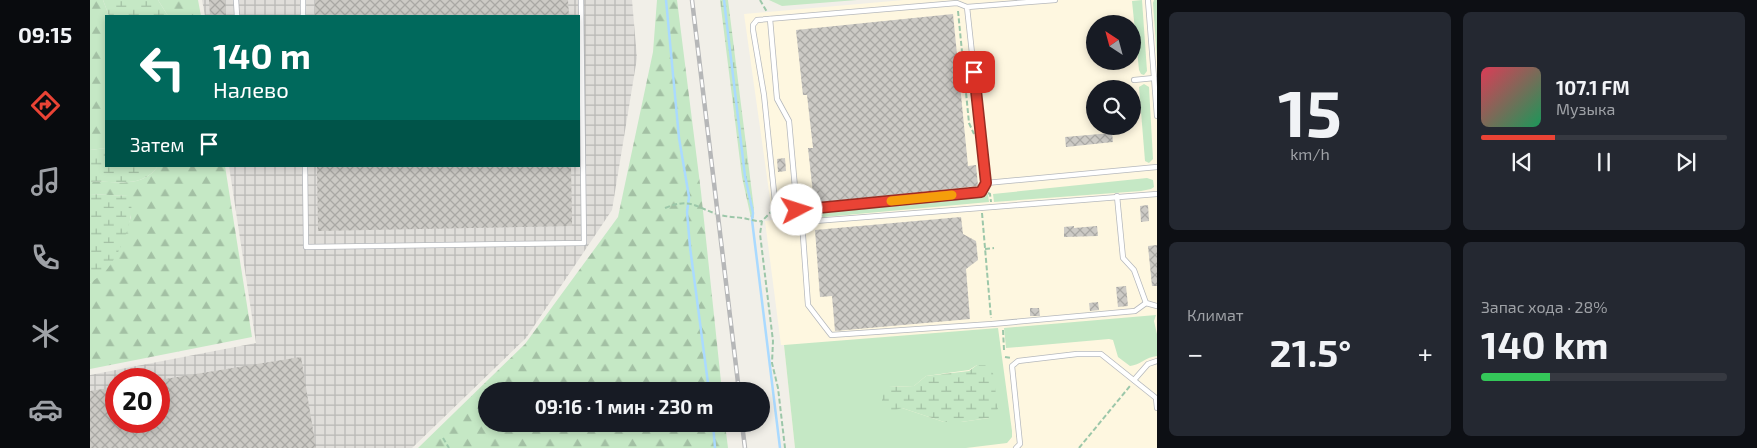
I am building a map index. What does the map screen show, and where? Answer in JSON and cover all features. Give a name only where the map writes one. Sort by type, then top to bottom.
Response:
[{"type":"lane","points":[[236,0],[237,15]]},
{"type":"lane","points":[[303,0],[303,15]]},
{"type":"lane","points":[[305,167],[306,247],[584,243],[581,0]]},
{"type":"lane","points":[[967,7],[986,183],[981,192],[797,210],[784,210],[778,207],[775,202],[764,95],[753,30],[753,25],[757,20],[957,3],[967,7],[1054,0]]},
{"type":"lane","points":[[1148,0],[1157,116]]},
{"type":"lane","points":[[770,19],[777,99],[789,121],[797,210]]},
{"type":"lane","points":[[1134,80],[1154,78]]},
{"type":"lane","points":[[986,183],[1157,167]]},
{"type":"lane","points":[[1146,303],[1135,311],[992,324],[831,335],[808,305],[802,222],[1157,194]]},
{"type":"lane","points":[[1117,196],[1123,258],[1134,270],[1146,303]]},
{"type":"lane","points":[[1146,303],[1157,306]]},
{"type":"lane","points":[[1016,448],[1020,444],[1012,366],[1018,361],[1069,355],[1101,354],[1156,398],[1157,408]]},
{"type":"lane","points":[[1134,380],[1148,364],[1157,361]]},
{"type":"path","points":[[760,0],[770,19]]},
{"type":"path","points":[[957,3],[968,123],[976,138]]},
{"type":"path","points":[[981,192],[990,194],[991,206]]},
{"type":"path","points":[[665,208],[678,203],[692,204],[727,217],[762,221]]},
{"type":"path","points":[[981,208],[992,324]]},
{"type":"path","points":[[772,211],[762,221],[760,234],[773,341],[772,363],[778,388],[785,448]]},
{"type":"path","points":[[985,249],[994,248]]},
{"type":"path","points":[[1000,323],[1004,350]]},
{"type":"path","points":[[1079,448],[1134,380]]},
{"type":"path","points":[[443,438],[449,448]]},
{"type":"shaded area","points":[[202,0],[632,0],[637,58],[612,210],[526,338],[480,382],[478,382],[478,384],[412,448],[90,448],[90,375],[105,372],[105,433],[170,433],[170,368],[126,368],[256,343],[229,167],[580,167],[580,15],[205,15]]},
{"type":"shaded area","points":[[904,0],[1154,0],[1157,30],[1157,448],[795,448],[784,345],[781,345],[765,221],[773,220],[744,14]]},
{"type":"green space","points":[[90,0],[103,0],[109,15],[105,15],[105,148],[90,150]]},
{"type":"green space","points":[[103,0],[158,0],[167,15],[109,15]]},
{"type":"green space","points":[[158,0],[198,0],[201,15],[167,15]]},
{"type":"green space","points":[[657,0],[677,0],[701,192],[721,382],[486,382],[525,344],[618,217],[653,52]]},
{"type":"green space","points":[[720,0],[728,0],[754,218],[751,218],[742,177]]},
{"type":"green space","points":[[769,0],[857,0],[782,6]]},
{"type":"green space","points":[[1142,0],[1147,71],[1144,75],[1139,70],[1141,70],[1141,15],[1133,15],[1132,1]]},
{"type":"green space","points":[[1154,0],[1157,0],[1157,59],[1153,3]]},
{"type":"green space","points":[[1144,84],[1149,87],[1153,159],[1149,163],[1145,161],[1141,86]]},
{"type":"green space","points":[[105,148],[105,167],[157,167],[144,178],[135,181],[90,182],[90,150]]},
{"type":"green space","points":[[157,167],[225,167],[252,337],[90,369],[90,283],[108,267],[123,240],[131,217],[128,196],[90,194],[90,182],[135,181],[151,173]]},
{"type":"green space","points":[[1147,178],[1153,180],[1154,187],[1141,191],[994,202],[993,194]]},
{"type":"green space","points":[[90,194],[129,196],[131,213],[126,233],[113,261],[104,272],[90,283]]},
{"type":"green space","points":[[988,194],[989,202],[824,217],[820,214],[823,210]]},
{"type":"green space","points":[[1156,315],[1154,321],[1157,334],[1157,356],[1130,366],[1118,357],[1113,340],[1109,339],[1006,348],[1004,328]]},
{"type":"green space","points":[[998,328],[1012,437],[1007,443],[966,448],[795,448],[784,345]],"holes":[[[977,365],[989,418],[961,422],[944,422],[902,408],[889,387],[914,386],[926,376],[969,370]]]},
{"type":"green space","points":[[977,365],[985,365],[993,373],[998,409],[989,418],[961,422],[944,422],[902,408],[890,412],[882,407],[882,395],[889,387],[914,386],[926,376],[969,371]]},
{"type":"green space","points":[[478,390],[478,432],[726,432],[728,448],[418,448]]},
{"type":"building","points":[[209,0],[225,0],[226,15],[210,15]]},
{"type":"building","points":[[315,0],[568,0],[569,15],[315,15]]},
{"type":"building","points":[[953,14],[968,166],[976,165],[978,186],[814,203],[808,148],[813,148],[807,95],[803,95],[796,30]]},
{"type":"building","points":[[1112,135],[1113,142],[1066,147],[1065,137]]},
{"type":"building","points":[[785,158],[786,171],[778,172],[777,159]]},
{"type":"building","points":[[317,167],[571,167],[572,226],[318,231]]},
{"type":"building","points":[[789,189],[790,197],[781,198],[780,190]]},
{"type":"building","points":[[1148,205],[1149,221],[1141,222],[1140,206]]},
{"type":"building","points":[[961,217],[963,234],[976,241],[978,260],[966,269],[970,319],[835,331],[832,296],[820,297],[815,230]]},
{"type":"building","points":[[1074,226],[1074,228],[1097,226],[1098,236],[1064,237],[1064,227]]},
{"type":"building","points":[[1157,245],[1157,286],[1152,286],[1148,246]]},
{"type":"building","points":[[1126,286],[1128,306],[1118,307],[1116,287]]},
{"type":"building","points":[[1098,302],[1099,310],[1090,311],[1089,303]]},
{"type":"building","points":[[1030,308],[1039,308],[1040,316],[1030,316]]},
{"type":"building","points":[[301,357],[316,448],[90,448],[90,391],[105,389],[105,433],[170,433],[170,378]]},
{"type":"waterway","points":[[666,0],[679,138],[689,197],[687,212],[690,247],[708,382]]},
{"type":"waterway","points":[[724,0],[745,176],[753,213],[752,220],[780,448]]},
{"type":"waterway","points":[[714,432],[715,448]]},
{"type":"railway","points":[[692,0],[738,382]]},
{"type":"railway","points":[[743,432],[745,448]]},
{"type":"slow traffic","points":[[891,201],[952,195]]},
{"type":"route","points":[[797,210],[981,192],[986,183],[974,72]]}]
